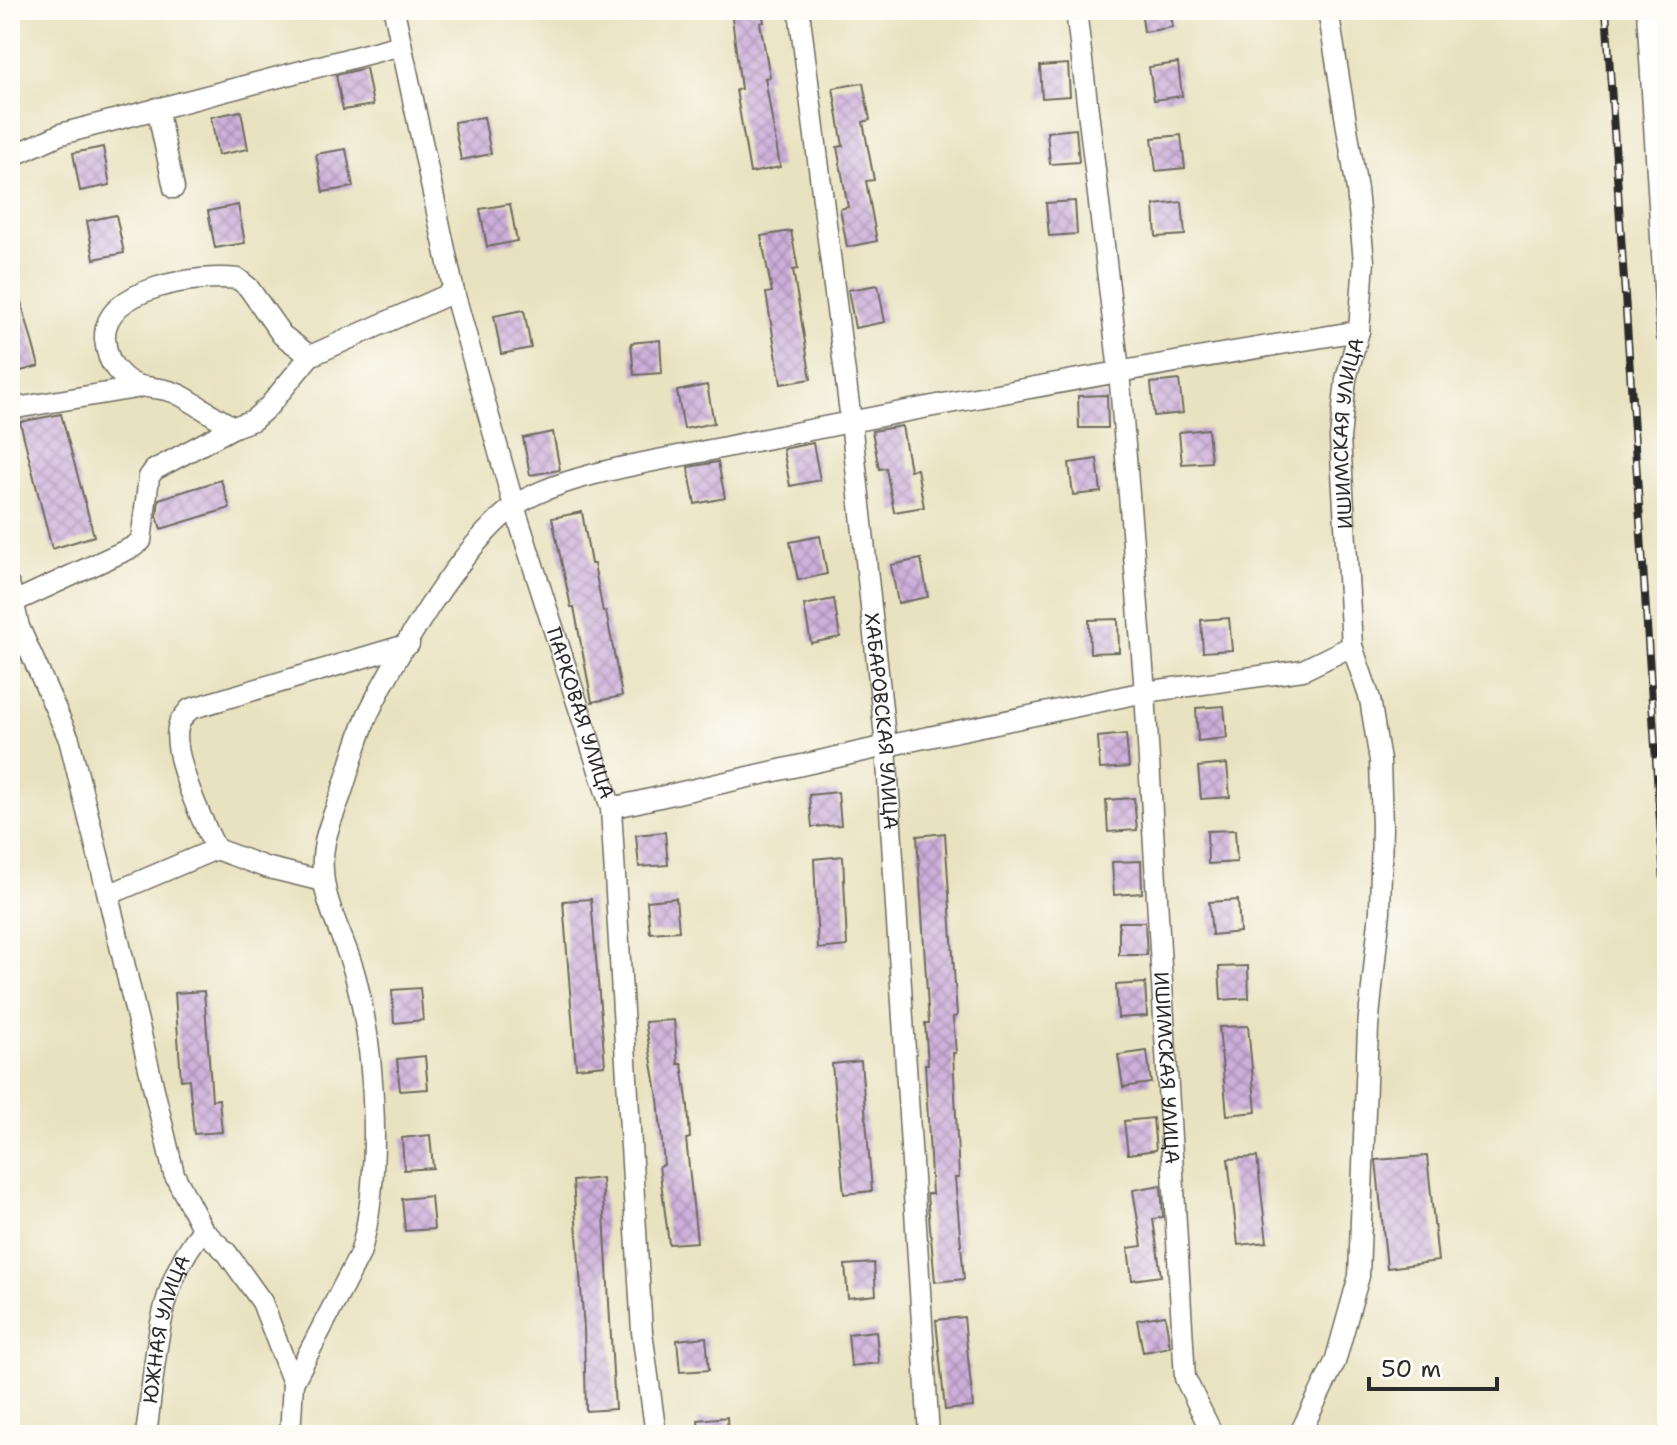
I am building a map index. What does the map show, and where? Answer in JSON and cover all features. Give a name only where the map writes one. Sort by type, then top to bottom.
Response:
[{"type":"street","name":"ПАРКОВАЯ УЛИЦА","points":[[394,10],[454,292],[514,506],[611,808],[642,1332],[656,1435]]},
{"type":"street","name":"ХАБАРОВСКАЯ УЛИЦА","points":[[799,10],[851,421],[886,746],[929,1435]]},
{"type":"street","name":"ИШИМСКАЯ УЛИЦА","points":[[1076,10],[1119,371],[1145,692],[1185,1378],[1213,1435]]},
{"type":"street","name":"ИШИМСКАЯ УЛИЦА","points":[[1299,1435],[1335,1362],[1359,1276],[1368,1027],[1380,911],[1382,827],[1380,761],[1370,699],[1352,646],[1340,438],[1346,379],[1359,331],[1364,261],[1328,10]]},
{"type":"street","points":[[1647,10],[1667,336]]},
{"type":"street","points":[[10,157],[61,134],[401,45]]},
{"type":"street","points":[[157,108],[174,188]]},
{"type":"street","points":[[136,388],[109,358],[105,327],[120,304],[177,282],[238,279],[248,287],[282,335],[310,356]]},
{"type":"street","points":[[293,1383],[252,1284],[203,1230],[174,1174],[69,739],[19,627],[12,595],[133,547],[141,541],[149,477],[154,470],[253,420],[269,406],[310,356],[454,292]]},
{"type":"street","points":[[290,1435],[293,1383],[360,1254],[367,1222],[372,1140],[371,1057],[360,994],[330,912],[323,881],[324,842],[368,715],[409,644],[473,547],[514,506],[600,473],[851,421],[1119,371],[1359,331]]},
{"type":"street","points":[[10,409],[136,388],[178,394],[234,427]]},
{"type":"street","points":[[216,849],[201,817],[177,742],[179,723],[190,709],[409,644]]},
{"type":"street","points":[[611,808],[1145,692],[1303,670],[1352,646]]},
{"type":"street","points":[[108,895],[216,849],[265,867],[323,881]]},
{"type":"street","name":"ЮЖНАЯ УЛИЦА","points":[[146,1435],[172,1276],[186,1249],[203,1230]]},
{"type":"building","points":[[731,10],[762,10],[764,22],[760,23],[770,77],[765,78],[780,167],[750,173],[736,90],[741,89]]},
{"type":"building","points":[[1141,10],[1170,10],[1173,27],[1144,32]]},
{"type":"building","points":[[1178,63],[1182,96],[1154,100],[1149,67]]},
{"type":"building","points":[[1068,64],[1070,96],[1042,98],[1040,66]]},
{"type":"building","points":[[366,68],[373,105],[343,110],[336,75]]},
{"type":"building","points":[[863,83],[870,120],[863,122],[874,180],[866,181],[877,241],[847,247],[840,209],[848,207],[837,147],[843,146],[833,88]]},
{"type":"building","points":[[241,111],[248,149],[218,155],[211,117]]},
{"type":"building","points":[[484,117],[491,154],[461,160],[454,122]]},
{"type":"building","points":[[1076,129],[1079,162],[1050,164],[1047,132]]},
{"type":"building","points":[[1181,135],[1185,168],[1156,171],[1152,138]]},
{"type":"building","points":[[103,147],[110,185],[80,191],[73,153]]},
{"type":"building","points":[[346,149],[353,187],[323,192],[316,154]]},
{"type":"building","points":[[1075,201],[1077,234],[1049,236],[1046,203]]},
{"type":"building","points":[[1182,202],[1185,235],[1156,237],[1154,205]]},
{"type":"building","points":[[510,204],[517,241],[487,247],[480,209]]},
{"type":"building","points":[[238,205],[245,243],[215,248],[208,211]]},
{"type":"building","points":[[116,215],[124,253],[94,259],[87,221]]},
{"type":"building","points":[[791,231],[798,269],[793,270],[811,379],[781,384],[766,293],[772,292],[761,236]]},
{"type":"building","points":[[10,276],[14,276],[39,366],[10,374]]},
{"type":"building","points":[[878,285],[885,322],[855,328],[848,290]]},
{"type":"building","points":[[524,310],[531,348],[501,354],[494,316]]},
{"type":"building","points":[[660,340],[662,373],[634,375],[631,343]]},
{"type":"building","points":[[1179,380],[1183,413],[1154,416],[1151,383]]},
{"type":"building","points":[[707,385],[714,423],[684,429],[677,391]]},
{"type":"building","points":[[1107,395],[1108,428],[1079,428],[1078,396]]},
{"type":"building","points":[[61,414],[94,536],[52,549],[20,422]]},
{"type":"building","points":[[902,426],[910,470],[917,469],[924,507],[894,512],[886,468],[879,469],[872,431]]},
{"type":"building","points":[[1208,429],[1211,462],[1182,464],[1179,432]]},
{"type":"building","points":[[553,432],[560,470],[530,475],[523,438]]},
{"type":"building","points":[[813,443],[820,480],[790,486],[783,449]]},
{"type":"building","points":[[1097,459],[1101,492],[1073,495],[1069,463]]},
{"type":"building","points":[[718,462],[725,498],[695,504],[688,467]]},
{"type":"building","points":[[221,480],[230,508],[161,529],[157,516],[159,499]]},
{"type":"building","points":[[582,512],[591,564],[594,564],[603,612],[606,611],[622,696],[592,702],[574,607],[571,607],[552,518]]},
{"type":"building","points":[[820,536],[827,574],[798,580],[790,542]]},
{"type":"building","points":[[921,559],[928,597],[898,603],[891,565]]},
{"type":"building","points":[[834,599],[840,637],[811,643],[804,605]]},
{"type":"building","points":[[1229,618],[1232,650],[1203,652],[1201,620]]},
{"type":"building","points":[[1118,619],[1119,652],[1090,653],[1089,620]]},
{"type":"building","points":[[1224,706],[1227,738],[1198,741],[1196,708]]},
{"type":"building","points":[[1126,734],[1129,767],[1100,769],[1098,737]]},
{"type":"building","points":[[1227,764],[1230,797],[1201,799],[1198,767]]},
{"type":"building","points":[[838,792],[841,825],[812,827],[809,795]]},
{"type":"building","points":[[1134,798],[1137,830],[1108,832],[1106,800]]},
{"type":"building","points":[[1235,830],[1237,862],[1208,864],[1207,831]]},
{"type":"building","points":[[665,832],[668,865],[639,867],[636,835]]},
{"type":"building","points":[[945,833],[957,1016],[953,1017],[956,1053],[953,1053],[959,1178],[955,1178],[964,1279],[935,1282],[927,1194],[932,1194],[925,1064],[928,1064],[925,1023],[929,1023],[917,836]]},
{"type":"building","points":[[843,856],[847,946],[818,949],[814,859]]},
{"type":"building","points":[[1141,861],[1142,893],[1114,895],[1112,862]]},
{"type":"building","points":[[676,898],[679,931],[650,933],[647,901]]},
{"type":"building","points":[[591,899],[605,1065],[576,1068],[563,901]]},
{"type":"building","points":[[1238,900],[1240,932],[1212,935],[1209,902]]},
{"type":"building","points":[[1119,922],[1145,922],[1147,955],[1119,955]]},
{"type":"building","points":[[1248,966],[1249,998],[1221,1000],[1219,967]]},
{"type":"building","points":[[1145,983],[1147,1016],[1118,1018],[1116,985]]},
{"type":"building","points":[[420,988],[423,1020],[394,1023],[392,990]]},
{"type":"building","points":[[204,991],[212,1100],[219,1099],[222,1132],[194,1134],[189,1079],[181,1080],[175,993]]},
{"type":"building","points":[[674,1020],[678,1064],[682,1064],[688,1106],[690,1138],[686,1139],[697,1242],[669,1244],[659,1166],[664,1165],[658,1098],[645,1022]]},
{"type":"building","points":[[1248,1026],[1256,1112],[1227,1115],[1219,1027]]},
{"type":"building","points":[[1147,1051],[1151,1083],[1123,1087],[1118,1055]]},
{"type":"building","points":[[425,1056],[428,1089],[400,1091],[397,1059]]},
{"type":"building","points":[[861,1061],[872,1191],[844,1194],[832,1064]]},
{"type":"building","points":[[1153,1118],[1156,1150],[1128,1154],[1124,1121]]},
{"type":"building","points":[[430,1135],[433,1168],[404,1170],[402,1138]]},
{"type":"building","points":[[1427,1156],[1438,1261],[1387,1268],[1376,1160]]},
{"type":"building","points":[[1257,1157],[1267,1242],[1238,1245],[1228,1159]]},
{"type":"building","points":[[602,1178],[615,1409],[586,1411],[584,1329],[573,1181]]},
{"type":"building","points":[[1161,1185],[1163,1217],[1153,1219],[1161,1276],[1132,1280],[1128,1248],[1142,1246],[1133,1190]]},
{"type":"building","points":[[431,1196],[434,1229],[405,1231],[402,1199]]},
{"type":"building","points":[[874,1263],[876,1295],[848,1298],[845,1265]]},
{"type":"building","points":[[1165,1315],[1170,1347],[1143,1352],[1137,1320]]},
{"type":"building","points":[[964,1317],[973,1407],[945,1410],[936,1320]]},
{"type":"building","points":[[876,1331],[879,1363],[851,1366],[848,1334]]},
{"type":"building","points":[[706,1337],[709,1370],[680,1372],[677,1340]]},
{"type":"building","points":[[727,1417],[728,1435],[699,1435],[698,1420]]},
{"type":"railway","points":[[1606,10],[1667,926]]}]
